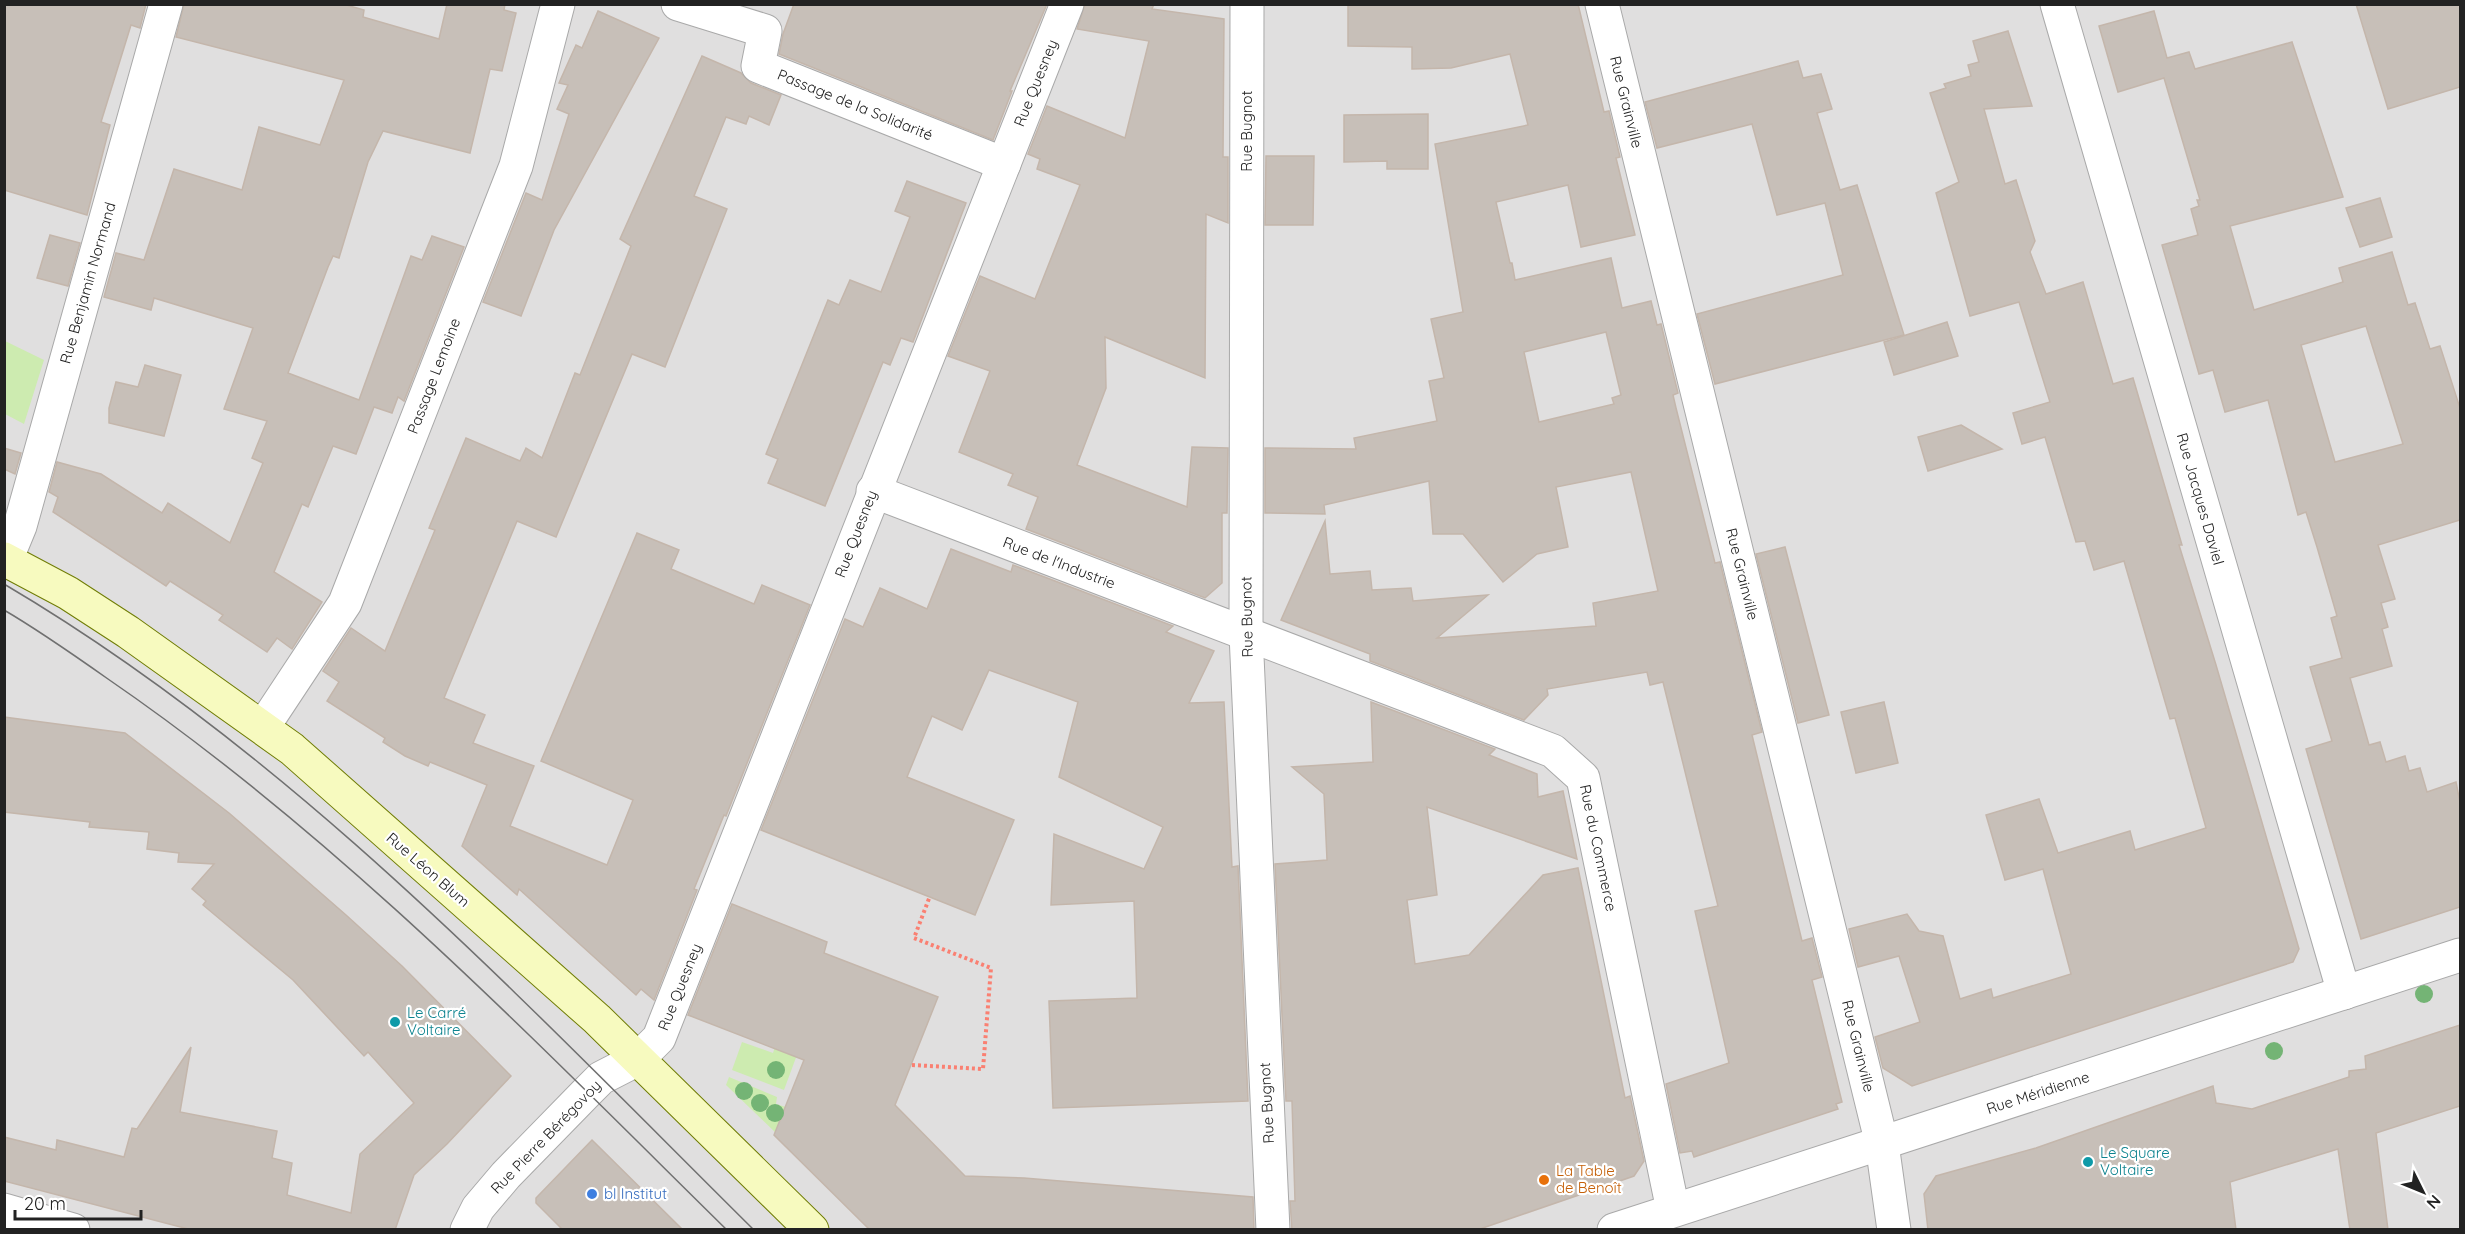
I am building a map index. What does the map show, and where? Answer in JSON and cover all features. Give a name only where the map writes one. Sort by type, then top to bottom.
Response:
[{"type":"street","name":"Rue Benjamin Normand","points":[[5,559],[20,526],[166,4]]},
{"type":"street","name":"Passage Lemoine","points":[[263,727],[345,603],[516,166],[558,4]]},
{"type":"street","name":"Passage de la Solidarité","points":[[678,4],[765,31],[758,66],[1004,164]]},
{"type":"street","name":"Rue Quesney","points":[[638,1059],[659,1038],[665,1026],[873,492],[1067,4]]},
{"type":"street","name":"Rue Bugnot","points":[[1247,4],[1246,634],[1273,1230]]},
{"type":"street","name":"Rue Grainville","points":[[1602,4],[1882,1144],[1894,1230]]},
{"type":"street","name":"Rue Jacques Daviel","points":[[2057,4],[2344,993]]},
{"type":"street","name":"Rue de l'Industrie","points":[[873,492],[1246,634]]},
{"type":"street","name":"Rue Léon Blum","points":[[5,559],[68,593],[263,727],[562,988],[638,1059],[812,1230]]},
{"type":"street","name":"Rue du Commerce","points":[[1246,634],[1553,751],[1583,778],[1673,1210]]},
{"type":"street","name":"Rue Méridienne","points":[[1614,1230],[2460,955]]},
{"type":"street","name":"Rue Pierre Bérégovoy","points":[[467,1230],[478,1208],[506,1175],[601,1078],[638,1059]]},
{"type":"street","points":[[4,1210],[73,1230]]},
{"type":"path","points":[[912,1065],[983,1069],[991,968],[914,938],[930,896]]},
{"type":"shaded area","points":[[5,5],[2460,5],[2460,1229],[5,1229]]},
{"type":"green space","points":[[5,341],[44,360],[24,424],[5,414]]},
{"type":"green space","points":[[779,1034],[801,1044],[784,1090],[732,1070],[742,1042],[773,1053]]},
{"type":"green space","points":[[729,1077],[777,1097],[776,1104],[786,1107],[778,1135],[726,1085]]},
{"type":"building","points":[[4,4],[146,4],[140,28],[131,25],[101,122],[110,125],[87,215],[4,190]]},
{"type":"building","points":[[184,4],[343,4],[364,10],[363,17],[439,39],[447,4],[505,4],[504,10],[516,13],[502,71],[490,69],[470,153],[383,131],[368,162],[339,258],[333,256],[328,267],[288,373],[359,400],[411,256],[422,260],[432,236],[464,247],[404,401],[398,397],[392,413],[374,407],[356,454],[333,446],[308,507],[302,504],[274,572],[322,602],[292,649],[277,638],[267,652],[219,620],[223,615],[170,581],[166,586],[53,512],[58,497],[49,492],[57,462],[101,474],[162,513],[168,503],[230,543],[263,463],[252,458],[267,421],[224,409],[253,328],[154,298],[151,310],[104,297],[116,253],[144,260],[174,169],[242,190],[259,127],[320,145],[344,80],[176,37]]},
{"type":"building","points":[[794,4],[1047,4],[1010,91],[1012,91],[993,140],[779,54],[783,34]]},
{"type":"building","points":[[1085,4],[1154,4],[1152,9],[1224,19],[1223,157],[1228,157],[1228,223],[1206,214],[1205,378],[1105,337],[1106,388],[1077,465],[1187,507],[1192,447],[1228,448],[1227,513],[1222,513],[1222,583],[1205,598],[1026,529],[1038,497],[1008,485],[1013,474],[959,452],[990,371],[948,356],[980,276],[1035,299],[1080,185],[1037,169],[1040,159],[1028,154],[1047,106],[1125,138],[1149,41],[1077,29]]},
{"type":"building","points":[[1348,4],[1578,4],[1604,112],[1609,111],[1620,157],[1616,158],[1635,235],[1581,247],[1568,185],[1496,202],[1510,263],[1512,263],[1515,280],[1611,258],[1622,308],[1651,301],[1657,325],[1661,324],[1678,393],[1673,395],[1676,408],[1715,563],[1720,562],[1762,732],[1752,735],[1802,941],[1812,938],[1822,977],[1812,980],[1842,1102],[1836,1104],[1838,1109],[1694,1157],[1692,1151],[1680,1153],[1666,1084],[1729,1063],[1695,911],[1718,906],[1663,682],[1650,685],[1647,672],[1547,689],[1548,695],[1524,720],[1370,661],[1370,654],[1281,620],[1325,521],[1330,574],[1370,571],[1372,590],[1411,588],[1413,601],[1488,595],[1437,638],[1596,626],[1593,603],[1658,591],[1631,472],[1556,487],[1568,547],[1537,554],[1503,582],[1463,534],[1433,534],[1429,481],[1324,505],[1325,514],[1265,513],[1265,448],[1356,449],[1354,438],[1437,421],[1429,381],[1444,378],[1431,319],[1463,312],[1435,144],[1528,125],[1510,54],[1451,68],[1412,69],[1412,47],[1348,46]],"holes":[[[1606,332],[1621,395],[1612,398],[1614,404],[1539,422],[1524,352]]]},
{"type":"building","points":[[2356,4],[2460,4],[2460,87],[2388,109]]},
{"type":"building","points":[[598,11],[659,38],[554,230],[521,316],[483,302],[526,193],[542,200],[569,114],[557,109],[568,85],[559,83],[576,45],[582,48]]},
{"type":"building","points":[[2154,11],[2167,58],[2189,52],[2195,69],[2292,42],[2343,197],[2230,226],[2254,310],[2343,282],[2339,268],[2392,252],[2408,305],[2415,303],[2430,349],[2440,346],[2460,408],[2460,520],[2378,545],[2395,599],[2381,603],[2388,627],[2382,629],[2392,666],[2350,678],[2369,745],[2380,742],[2386,762],[2405,756],[2409,771],[2420,768],[2427,792],[2456,782],[2460,802],[2460,907],[2361,939],[2306,749],[2332,741],[2310,667],[2342,658],[2331,618],[2337,616],[2306,512],[2298,515],[2268,400],[2225,412],[2213,370],[2199,374],[2162,245],[2198,235],[2191,209],[2199,206],[2197,200],[2200,200],[2164,78],[2118,92],[2099,26]],"holes":[[[2366,326],[2403,444],[2335,462],[2301,345]]]},
{"type":"building","points":[[2008,31],[2032,106],[1984,109],[2005,184],[2016,180],[2035,241],[2030,252],[2046,294],[2083,282],[2113,384],[2133,378],[2182,545],[2179,545],[2299,949],[2293,962],[1912,1086],[1883,1068],[1875,1037],[1920,1022],[1899,956],[1858,967],[1849,929],[1907,914],[1919,931],[1943,936],[1960,999],[1991,989],[1993,998],[2071,974],[2043,869],[2005,880],[1986,815],[2039,799],[2058,853],[2130,831],[2135,850],[2206,828],[2175,718],[2170,719],[2124,561],[2094,570],[2085,541],[2076,542],[2045,437],[2022,444],[2013,413],[2050,402],[2019,302],[1970,316],[1936,193],[1959,182],[1930,93],[1946,88],[1944,84],[1971,76],[1968,65],[1979,62],[1973,41]]},
{"type":"building","points":[[702,56],[741,73],[751,83],[781,95],[769,125],[749,116],[746,124],[726,117],[694,196],[727,209],[665,367],[632,354],[556,537],[517,521],[444,698],[485,715],[473,743],[534,766],[510,826],[607,865],[633,800],[541,761],[637,533],[679,550],[671,569],[754,604],[762,585],[810,605],[726,816],[724,815],[694,889],[697,890],[654,1000],[641,989],[636,995],[519,889],[517,895],[462,846],[487,785],[430,762],[428,766],[405,756],[383,742],[385,738],[327,701],[339,682],[323,671],[351,628],[385,651],[435,530],[429,528],[466,438],[520,461],[526,448],[542,458],[575,373],[580,375],[631,246],[620,239]]},
{"type":"building","points":[[1798,61],[1803,78],[1821,74],[1832,109],[1817,113],[1840,190],[1857,185],[1904,335],[1715,384],[1697,314],[1843,275],[1825,203],[1777,215],[1752,124],[1657,148],[1645,102]]},
{"type":"building","points":[[1428,114],[1428,169],[1387,169],[1387,161],[1344,162],[1344,115]]},
{"type":"building","points":[[1266,156],[1314,156],[1313,225],[1265,225]]},
{"type":"building","points":[[907,181],[966,203],[913,342],[901,338],[890,365],[883,362],[825,506],[768,483],[778,459],[766,454],[828,300],[839,305],[850,280],[881,292],[910,217],[895,211]]},
{"type":"building","points":[[2380,198],[2392,237],[2360,247],[2346,208]]},
{"type":"building","points":[[50,235],[80,243],[68,286],[37,278]]},
{"type":"building","points":[[1947,322],[1958,356],[1894,375],[1884,342]]},
{"type":"building","points":[[145,365],[181,375],[164,436],[109,423],[109,408],[116,382],[138,387]]},
{"type":"building","points":[[1961,425],[2002,449],[1928,471],[1918,437]]},
{"type":"building","points":[[4,448],[21,453],[15,474],[4,469]]},
{"type":"building","points":[[1785,547],[1829,715],[1798,723],[1756,554]]},
{"type":"building","points":[[951,549],[1011,572],[1013,565],[1173,626],[1166,632],[1214,651],[1189,703],[1224,702],[1232,867],[1238,866],[1248,1101],[1053,1108],[1049,1001],[1137,998],[1134,901],[1051,905],[1054,834],[1144,869],[1163,827],[1059,777],[1078,702],[989,670],[962,730],[932,716],[907,777],[1014,820],[975,915],[761,830],[845,619],[863,627],[880,588],[927,609]]},
{"type":"building","points":[[1371,702],[1495,749],[1489,755],[1537,774],[1538,797],[1563,791],[1577,859],[1427,807],[1437,895],[1407,900],[1415,964],[1469,955],[1543,875],[1578,868],[1625,1098],[1630,1096],[1644,1161],[1634,1176],[1477,1230],[1292,1230],[1290,1201],[1295,1201],[1292,1101],[1286,1101],[1275,864],[1327,860],[1324,794],[1292,767],[1373,762]]},
{"type":"building","points":[[1884,702],[1898,763],[1856,773],[1841,712]]},
{"type":"building","points":[[4,717],[125,733],[229,813],[346,915],[402,966],[511,1076],[447,1144],[414,1175],[395,1230],[192,1230],[4,1181],[4,1137],[56,1150],[57,1140],[124,1157],[132,1128],[137,1129],[191,1047],[180,1112],[277,1131],[272,1158],[292,1163],[287,1195],[351,1213],[360,1154],[414,1103],[368,1052],[364,1056],[293,980],[203,905],[206,901],[192,889],[214,864],[178,862],[179,853],[147,849],[149,832],[89,827],[90,822],[4,812]]},
{"type":"building","points":[[732,904],[827,942],[824,953],[938,997],[895,1105],[965,1176],[1024,1178],[1253,1197],[1254,1230],[870,1230],[774,1135],[804,1060],[688,1015]]},
{"type":"building","points":[[2460,1025],[2460,1106],[2376,1133],[2388,1230],[2350,1230],[2338,1149],[2230,1182],[2236,1230],[1928,1230],[1924,1194],[1936,1176],[2036,1148],[2213,1086],[2216,1103],[2252,1109],[2349,1077],[2349,1071],[2366,1069],[2365,1056]]},
{"type":"building","points":[[592,1140],[683,1230],[563,1230],[536,1203],[536,1198]]},
{"type":"tram line","points":[[4,584],[109,651],[209,724],[306,801],[490,968],[754,1230]]},
{"type":"tram line","points":[[4,610],[70,652],[192,740],[274,804],[353,871],[505,1012],[727,1230]]},
{"type":"place","name":"Le Carré Voltaire","points":[[395,1022]]},
{"type":"place","name":"Le Square Voltaire","points":[[2088,1162]]},
{"type":"place","name":"La Table de Benoît","points":[[1544,1180]]},
{"type":"place","name":"bl Institut","points":[[592,1194]]}]
